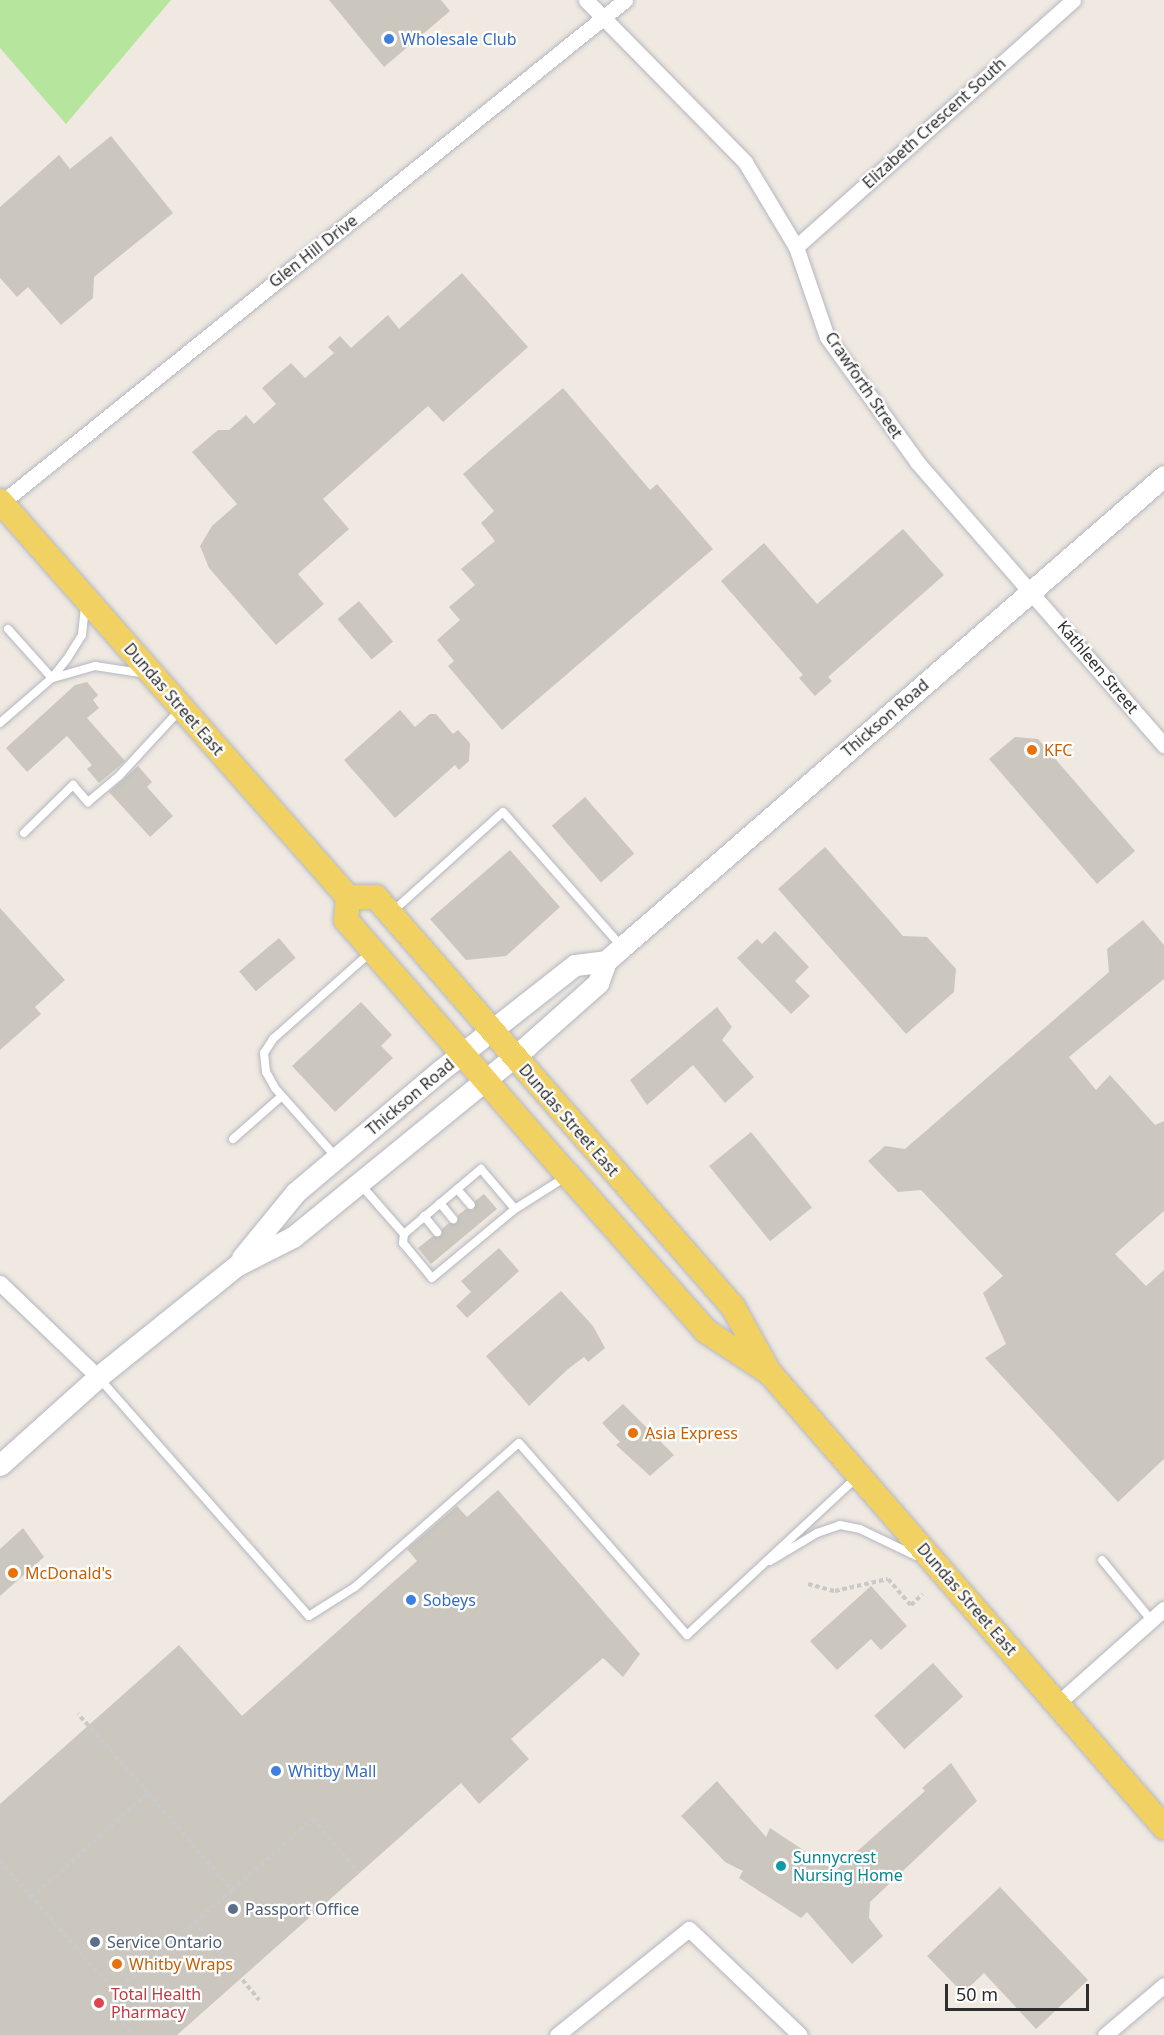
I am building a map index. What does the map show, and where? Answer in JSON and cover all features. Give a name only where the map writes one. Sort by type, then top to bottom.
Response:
[{"type":"main road","name":"Thickson Road","points":[[0,1465],[98,1377],[236,1266],[293,1237],[513,1056],[598,983],[606,961],[1164,476]]},
{"type":"main road","name":"Dundas Street East","points":[[0,503],[348,897],[346,920],[706,1331],[769,1372]]},
{"type":"main road","name":"Dundas Street East","points":[[348,897],[376,897],[733,1306],[769,1372],[1164,1827]]},
{"type":"main road","name":"Thickson Road","points":[[236,1266],[297,1191],[463,1053],[575,965],[606,961]]},
{"type":"street","name":"Crawforth Street","points":[[586,0],[602,20],[745,162],[796,247],[827,337],[917,462],[1032,590]]},
{"type":"street","name":"Glen Hill Drive","points":[[0,503],[625,0]]},
{"type":"street","name":"Elizabeth Crescent South","points":[[796,247],[1073,0]]},
{"type":"street","name":"Kathleen Street","points":[[1032,590],[1164,745]]},
{"type":"street","points":[[0,1283],[98,1377]]},
{"type":"street","points":[[1058,1703],[1164,1610]]},
{"type":"street","points":[[557,2035],[689,1929],[800,2035]]},
{"type":"street","points":[[1105,2035],[1164,1985]]},
{"type":"lane","points":[[1,719],[52,678],[81,636],[86,609],[82,594]]},
{"type":"lane","points":[[8,629],[52,678]]},
{"type":"lane","points":[[52,678],[95,666],[135,670],[158,681]]},
{"type":"lane","points":[[24,833],[73,785],[88,802],[119,776],[182,708]]},
{"type":"lane","points":[[390,914],[503,812],[622,947]]},
{"type":"lane","points":[[337,1158],[282,1096],[266,1072],[264,1053],[373,950]]},
{"type":"lane","points":[[233,1139],[282,1096]]},
{"type":"lane","points":[[515,1209],[481,1168],[404,1234],[403,1243],[432,1278],[515,1209],[568,1175]]},
{"type":"lane","points":[[359,1182],[404,1234]]},
{"type":"lane","points":[[457,1189],[471,1205]]},
{"type":"lane","points":[[440,1203],[453,1220]]},
{"type":"lane","points":[[424,1216],[437,1232]]},
{"type":"lane","points":[[484,1220],[490,1229]]},
{"type":"lane","points":[[466,1235],[473,1244]]},
{"type":"lane","points":[[451,1248],[458,1256]]},
{"type":"lane","points":[[98,1377],[309,1616],[355,1587],[519,1443],[687,1635],[766,1563],[790,1536],[859,1476]]},
{"type":"lane","points":[[766,1563],[817,1533],[840,1525],[890,1541],[942,1570]]},
{"type":"lane","points":[[1102,1560],[1152,1621]]},
{"type":"path","points":[[808,1584],[835,1591],[888,1580],[911,1605],[923,1593]]},
{"type":"path","points":[[78,1714],[232,1890]]},
{"type":"path","points":[[32,1897],[148,1793]]},
{"type":"path","points":[[134,2035],[112,2012],[115,1992],[313,1819],[359,1873]]},
{"type":"path","points":[[0,1861],[115,1992]]},
{"type":"path","points":[[195,1922],[259,2000]]},
{"type":"green space","points":[[0,0],[171,0],[66,124],[0,48]]},
{"type":"building","name":"Wholesale Club","points":[[329,0],[441,0],[450,11],[384,67]]},
{"type":"building","points":[[111,136],[173,213],[94,277],[93,298],[61,325],[28,287],[17,297],[0,278],[0,207],[59,155],[70,169]]},
{"type":"building","points":[[462,273],[528,347],[443,422],[428,406],[323,499],[349,529],[298,574],[324,604],[276,645],[209,568],[200,546],[212,526],[237,504],[192,452],[218,430],[229,430],[246,415],[254,424],[276,404],[262,388],[291,363],[305,378],[334,353],[328,347],[340,336],[351,348],[388,315],[399,329]]},
{"type":"building","points":[[563,388],[650,490],[657,484],[713,549],[502,730],[448,666],[454,661],[437,640],[460,620],[449,607],[475,585],[461,569],[495,541],[481,523],[494,511],[463,474]]},
{"type":"building","points":[[903,529],[944,575],[828,677],[832,681],[815,696],[799,678],[803,675],[721,581],[764,543],[817,604]]},
{"type":"building","points":[[359,601],[393,642],[372,660],[338,619]]},
{"type":"building","points":[[87,682],[98,695],[93,700],[99,708],[87,718],[125,761],[99,783],[87,769],[92,765],[67,736],[27,772],[6,748],[75,685]]},
{"type":"building","points":[[400,710],[415,727],[430,714],[436,714],[453,734],[458,730],[470,743],[469,761],[459,770],[455,765],[395,818],[344,760]]},
{"type":"building","points":[[1015,737],[1038,739],[1135,851],[1097,884],[989,759]]},
{"type":"building","points":[[138,766],[152,782],[147,787],[173,816],[150,837],[109,792]]},
{"type":"building","points":[[585,797],[634,854],[601,882],[552,826]]},
{"type":"building","points":[[825,847],[903,936],[927,937],[956,969],[954,992],[906,1034],[778,889]]},
{"type":"building","points":[[510,850],[560,907],[506,956],[466,960],[430,919]]},
{"type":"building","points":[[0,908],[65,980],[35,1007],[41,1014],[0,1050]]},
{"type":"building","points":[[1143,920],[1164,945],[1164,979],[1069,1057],[1096,1090],[1110,1075],[1155,1125],[1164,1121],[1164,1211],[1115,1254],[1146,1286],[1164,1270],[1164,1459],[1118,1502],[985,1358],[1006,1344],[983,1293],[1003,1276],[921,1190],[898,1192],[868,1161],[885,1146],[905,1149],[1109,972],[1107,949]]},
{"type":"building","points":[[775,931],[809,967],[795,981],[810,996],[791,1014],[737,958],[757,939],[762,944]]},
{"type":"building","points":[[279,938],[296,958],[256,991],[239,971]]},
{"type":"building","points":[[361,1002],[392,1035],[381,1046],[393,1058],[335,1112],[292,1066]]},
{"type":"building","points":[[717,1007],[732,1027],[722,1040],[754,1077],[725,1103],[693,1065],[647,1105],[630,1080]]},
{"type":"building","points":[[751,1132],[812,1207],[770,1241],[709,1166]]},
{"type":"building","points":[[484,1194],[497,1209],[431,1264],[418,1248],[433,1236],[441,1236],[442,1229],[449,1223],[457,1223],[458,1215],[466,1209],[474,1210],[475,1201]]},
{"type":"building","points":[[499,1248],[519,1271],[467,1318],[456,1306],[471,1292],[461,1281]]},
{"type":"building","points":[[561,1291],[593,1326],[605,1348],[588,1362],[584,1357],[568,1369],[529,1406],[486,1356]]},
{"type":"building","name":"Asia Express","points":[[623,1404],[674,1455],[650,1476],[616,1445],[620,1442],[602,1423]]},
{"type":"building","name":"Whitby Mall","points":[[498,1490],[640,1654],[623,1677],[603,1658],[511,1739],[529,1759],[479,1804],[461,1783],[177,2035],[0,2035],[0,1804],[179,1645],[242,1716],[417,1561],[407,1549],[457,1506],[467,1517]]},
{"type":"building","name":"McDonald's","points":[[23,1528],[44,1557],[0,1596],[0,1549]]},
{"type":"building","points":[[871,1586],[907,1626],[881,1650],[871,1639],[837,1670],[810,1641]]},
{"type":"building","points":[[933,1663],[963,1696],[904,1749],[874,1716]]},
{"type":"building","name":"Sunnycrest Nursing Home","points":[[951,1763],[977,1801],[870,1902],[869,1918],[883,1936],[852,1964],[807,1912],[801,1918],[739,1878],[743,1871],[725,1862],[681,1816],[717,1781],[766,1837],[770,1828],[835,1871],[925,1791],[922,1788]]},
{"type":"building","points":[[1000,1887],[1088,1980],[1036,2029],[984,1973],[963,1993],[927,1956]]},
{"type":"place","name":"Wholesale Club","points":[[389,39]]},
{"type":"place","name":"KFC","points":[[1032,750]]},
{"type":"place","name":"Asia Express","points":[[633,1433]]},
{"type":"place","name":"McDonald's","points":[[13,1573]]},
{"type":"place","name":"Sobeys","points":[[411,1600]]},
{"type":"place","name":"Whitby Mall","points":[[276,1771]]},
{"type":"place","name":"Sunnycrest Nursing Home","points":[[781,1866]]},
{"type":"place","name":"Passport Office","points":[[233,1909]]},
{"type":"place","name":"Service Ontario","points":[[95,1942]]},
{"type":"place","name":"Whitby Wraps","points":[[117,1964]]},
{"type":"place","name":"Total Health Pharmacy","points":[[99,2003]]}]
